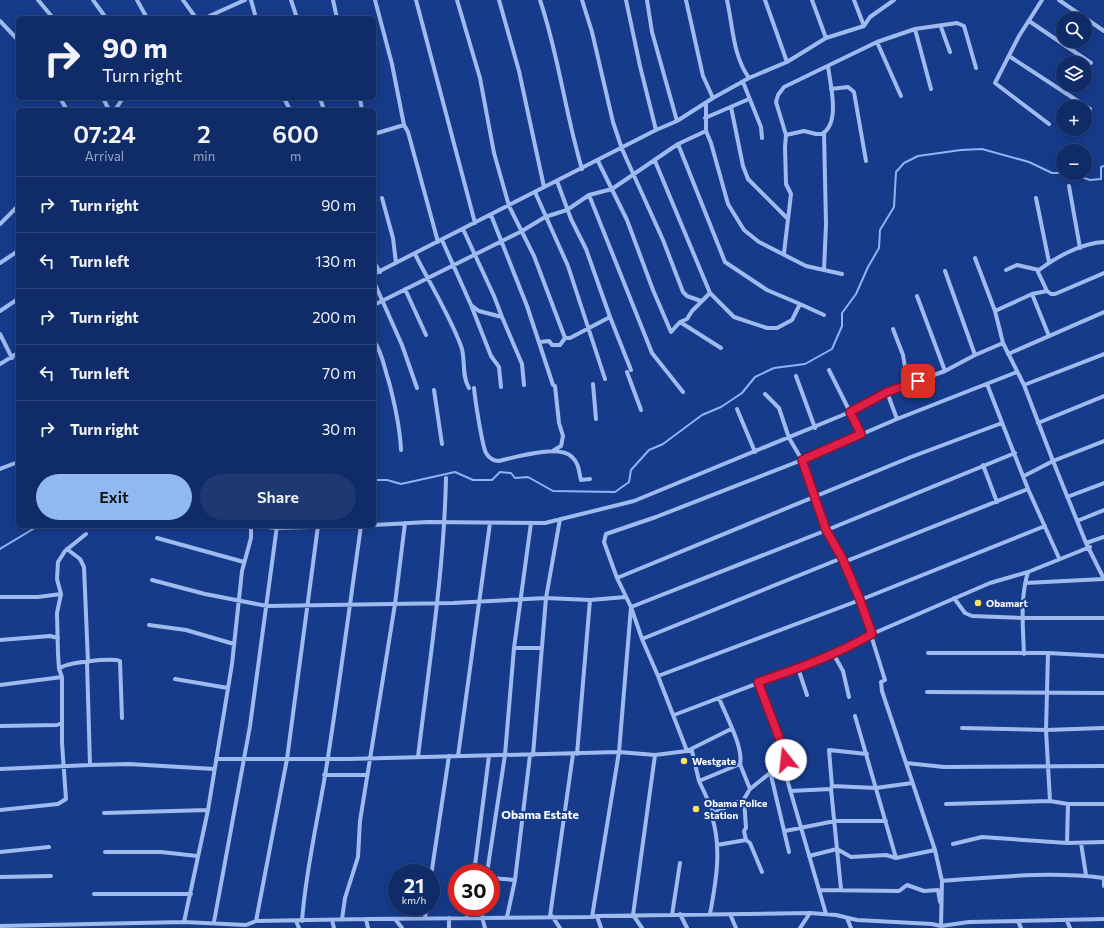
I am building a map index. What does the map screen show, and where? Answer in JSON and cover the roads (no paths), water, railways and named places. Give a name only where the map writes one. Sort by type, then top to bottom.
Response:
[{"type":"street","points":[[38,0],[51,16]]},
{"type":"street","points":[[93,0],[105,16]]},
{"type":"street","points":[[137,0],[146,16]]},
{"type":"street","points":[[183,0],[195,16]]},
{"type":"street","points":[[209,16],[235,2],[245,0]]},
{"type":"street","points":[[251,0],[255,16]]},
{"type":"street","points":[[292,0],[296,16]]},
{"type":"street","points":[[332,0],[336,16]]},
{"type":"street","points":[[375,0],[392,64],[404,125],[408,132],[438,242]]},
{"type":"street","points":[[416,0],[475,223]]},
{"type":"street","points":[[457,0],[480,78],[494,153],[509,206],[534,256],[565,338]]},
{"type":"street","points":[[498,0],[519,71],[544,187]]},
{"type":"street","points":[[540,0],[554,46],[575,147],[582,169]]},
{"type":"street","points":[[582,0],[592,32],[607,99],[622,149],[663,240],[683,292],[687,296],[701,301]]},
{"type":"street","points":[[626,0],[656,130]]},
{"type":"street","points":[[647,0],[652,32],[677,121]]},
{"type":"street","points":[[686,0],[703,76],[713,98]]},
{"type":"street","points":[[727,0],[738,55],[743,70],[749,78]]},
{"type":"street","points":[[765,0],[788,62]]},
{"type":"street","points":[[812,0],[826,38]]},
{"type":"street","points":[[854,0],[864,26]]},
{"type":"street","points":[[376,273],[544,187],[622,149],[656,130],[677,121],[713,98],[749,78],[788,62],[826,38],[864,26],[870,17],[894,0]]},
{"type":"street","points":[[1042,0],[995,83],[1049,124]]},
{"type":"street","points":[[1059,0],[1104,31]]},
{"type":"street","points":[[0,21],[16,38]]},
{"type":"street","points":[[1029,21],[1081,56]]},
{"type":"street","points":[[784,253],[792,194],[786,184],[786,135],[776,102],[780,91],[787,84],[877,42],[915,30],[957,23],[964,26],[976,68]]},
{"type":"street","points":[[941,26],[950,52]]},
{"type":"street","points":[[915,30],[930,89]]},
{"type":"street","points":[[877,42],[901,96]]},
{"type":"street","points":[[1009,56],[1076,100]]},
{"type":"street","points":[[824,270],[826,224],[824,132],[834,115],[828,66]]},
{"type":"street","points":[[743,82],[761,127],[762,138]]},
{"type":"street","points":[[830,89],[848,87],[854,92],[866,162]]},
{"type":"street","points":[[705,118],[749,100]]},
{"type":"street","points":[[706,103],[706,130],[728,204],[744,230],[759,242],[784,253],[806,266],[842,274]]},
{"type":"street","points":[[731,107],[743,166],[748,179],[788,219]]},
{"type":"street","points":[[376,133],[404,125]]},
{"type":"street","points":[[376,304],[522,231],[545,217],[567,210],[590,195],[612,189],[656,161],[678,144],[706,130]]},
{"type":"street","points":[[786,135],[804,131],[816,134],[824,132]]},
{"type":"street","points":[[678,144],[725,262],[767,290],[824,314]]},
{"type":"street","points":[[598,161],[627,220],[653,290],[671,332],[680,322],[686,319],[710,293]]},
{"type":"street","points":[[656,161],[710,293],[734,316],[767,328],[777,328],[792,320],[800,304]]},
{"type":"street","points":[[557,181],[567,210],[586,250],[629,371],[641,410]]},
{"type":"street","points":[[1069,186],[1080,248]]},
{"type":"street","points":[[535,192],[568,266],[605,379]]},
{"type":"street","points":[[590,195],[652,352],[683,392]]},
{"type":"street","points":[[382,198],[394,238],[396,263]]},
{"type":"street","points":[[1036,198],[1049,262]]},
{"type":"street","points":[[0,224],[16,208]]},
{"type":"street","points":[[474,388],[476,406],[486,454],[494,460],[499,461],[537,452],[546,453],[561,446],[563,436],[559,424],[554,385],[540,342],[500,242],[491,215]]},
{"type":"street","points":[[463,229],[494,296],[522,364],[524,385]]},
{"type":"street","points":[[442,240],[452,265],[471,304],[491,356],[499,368],[501,388]]},
{"type":"street","points":[[1039,270],[1049,262],[1080,248],[1104,242]]},
{"type":"street","points":[[0,263],[16,252]]},
{"type":"street","points":[[415,254],[451,322],[461,346],[466,380],[469,388]]},
{"type":"street","points":[[975,258],[995,311],[1008,354],[1024,385],[1077,521],[1104,579],[1025,583]]},
{"type":"street","points":[[376,265],[380,272]]},
{"type":"street","points":[[1006,270],[1017,265],[1039,270]]},
{"type":"street","points":[[1039,270],[1038,272],[1051,294],[1055,294],[1104,273]]},
{"type":"street","points":[[945,271],[975,355]]},
{"type":"street","points":[[376,286],[402,345],[417,388]]},
{"type":"street","points":[[405,289],[426,335]]},
{"type":"street","points":[[995,311],[1032,294],[1048,291]]},
{"type":"street","points":[[1032,294],[1049,336]]},
{"type":"street","points":[[917,296],[945,371]]},
{"type":"street","points":[[0,311],[16,301]]},
{"type":"street","points":[[471,304],[479,311],[502,317]]},
{"type":"street","points":[[1008,354],[1104,312]]},
{"type":"street","points":[[540,342],[549,342],[552,345],[560,345],[565,338],[570,338],[610,317]]},
{"type":"street","points":[[680,322],[721,348]]},
{"type":"street","points":[[893,329],[903,355],[908,384]]},
{"type":"street","points":[[0,334],[12,358]]},
{"type":"street","points":[[376,525],[445,522],[545,523],[634,500],[815,428],[850,412],[887,392],[945,371],[975,355],[1004,343]]},
{"type":"street","points":[[376,344],[382,354],[391,389],[400,429],[401,450]]},
{"type":"street","points":[[1024,385],[1104,354]]},
{"type":"street","points":[[0,364],[16,355]]},
{"type":"street","points":[[829,370],[861,434]]},
{"type":"street","points":[[710,914],[716,875],[717,845],[712,816],[714,813],[699,781],[692,752],[687,751],[658,676],[617,578],[604,542],[606,534],[656,517],[802,460],[897,419],[1017,372]]},
{"type":"street","points":[[796,376],[815,428]]},
{"type":"street","points":[[593,384],[596,419]]},
{"type":"street","points":[[987,384],[1028,489],[1046,526],[1059,558]]},
{"type":"street","points":[[434,390],[442,444]]},
{"type":"street","points":[[887,392],[897,419]]},
{"type":"street","points":[[765,394],[779,408],[789,438],[802,460],[826,530],[843,560],[860,600],[872,634],[885,680],[881,682],[882,691],[934,850],[942,880],[941,926]]},
{"type":"street","points":[[1038,423],[1104,396]]},
{"type":"street","points":[[737,410],[755,452]]},
{"type":"street","points":[[617,578],[815,498],[911,457],[1002,423]]},
{"type":"street","points":[[1024,476],[1104,440]]},
{"type":"street","points":[[554,450],[568,454],[573,458],[578,466],[581,480],[590,479]]},
{"type":"street","points":[[630,607],[826,530],[1015,453]]},
{"type":"street","points":[[0,469],[16,464]]},
{"type":"street","points":[[983,465],[997,502]]},
{"type":"street","points":[[418,757],[437,603],[445,522],[446,478]]},
{"type":"street","points":[[1068,497],[1104,483]]},
{"type":"street","points":[[642,639],[1028,489]]},
{"type":"street","points":[[1077,521],[1104,510]]},
{"type":"street","points":[[507,917],[515,880],[532,755],[546,598],[560,519]]},
{"type":"street","points":[[342,919],[345,898],[358,857],[360,822],[395,604],[405,523]]},
{"type":"street","points":[[458,756],[490,523]]},
{"type":"street","points":[[488,864],[505,755],[514,648],[531,523]]},
{"type":"street","points":[[658,676],[860,600],[1046,526]]},
{"type":"street","points":[[184,922],[208,810],[228,688],[244,562],[251,528]]},
{"type":"street","points":[[214,922],[244,759],[267,606],[270,567],[277,528]]},
{"type":"street","points":[[256,921],[287,759],[318,528]]},
{"type":"street","points":[[302,921],[304,891],[328,758],[361,528]]},
{"type":"street","points":[[0,810],[62,804],[66,799],[62,723],[62,678],[59,669],[56,613],[61,594],[57,579],[58,562],[67,549],[86,534]]},
{"type":"street","points":[[1086,542],[1104,537]]},
{"type":"street","points":[[157,538],[244,562]]},
{"type":"street","points":[[674,716],[852,646],[872,634],[990,583],[1028,572],[1059,558],[1090,547]]},
{"type":"street","points":[[67,549],[80,559],[84,567],[90,765]]},
{"type":"street","points":[[1024,654],[1022,618],[1025,583],[1028,572]]},
{"type":"street","points":[[152,580],[205,594],[267,606],[340,606],[350,604],[478,602],[546,598],[590,600],[626,597]]},
{"type":"street","points":[[0,597],[38,598],[61,594]]},
{"type":"street","points":[[954,598],[963,612],[969,616],[1022,618],[1104,618]]},
{"type":"street","points":[[560,928],[551,916],[575,754],[590,600]]},
{"type":"street","points":[[601,928],[595,916],[619,752],[630,607]]},
{"type":"street","points":[[149,625],[186,630],[234,644]]},
{"type":"street","points":[[0,640],[50,636],[58,638]]},
{"type":"street","points":[[514,648],[542,648]]},
{"type":"street","points":[[833,653],[843,671],[849,697]]},
{"type":"street","points":[[928,653],[1048,653],[1104,656]]},
{"type":"street","points":[[1048,653],[1046,730],[1050,801]]},
{"type":"street","points":[[59,669],[65,665],[115,660],[120,661],[122,718]]},
{"type":"street","points":[[798,668],[807,695]]},
{"type":"street","points":[[0,685],[62,678]]},
{"type":"street","points":[[175,679],[228,688]]},
{"type":"street","points":[[714,813],[744,799],[750,789],[770,771],[786,760],[786,756],[758,682]]},
{"type":"street","points":[[927,692],[1047,691],[1104,693]]},
{"type":"street","points":[[719,698],[742,758],[740,764],[750,789]]},
{"type":"street","points":[[855,716],[896,858]]},
{"type":"street","points":[[0,726],[57,725],[62,723]]},
{"type":"street","points":[[962,728],[1046,730],[1104,728]]},
{"type":"street","points":[[216,759],[489,756],[619,752],[655,755],[687,751],[731,730]]},
{"type":"street","points":[[841,889],[831,788],[829,750],[867,754]]},
{"type":"street","points":[[642,928],[633,915],[655,755]]},
{"type":"street","points":[[433,864],[449,756]]},
{"type":"street","points":[[475,864],[489,756]]},
{"type":"street","points":[[782,762],[826,914]]},
{"type":"street","points":[[0,769],[128,764],[214,769]]},
{"type":"street","points":[[699,781],[740,764]]},
{"type":"street","points":[[906,764],[944,767],[1104,766]]},
{"type":"street","points":[[770,771],[789,852]]},
{"type":"street","points":[[324,775],[367,775]]},
{"type":"street","points":[[790,791],[831,788],[876,788],[912,783]]},
{"type":"street","points":[[744,799],[746,828],[744,831],[746,840],[750,843],[762,872]]},
{"type":"street","points":[[946,804],[1050,801],[1068,804],[1104,804]]},
{"type":"street","points":[[1067,843],[1068,804]]},
{"type":"street","points":[[104,812],[208,810]]},
{"type":"street","points":[[785,831],[835,821],[886,821]]},
{"type":"street","points":[[953,844],[982,838],[1067,843],[1104,842]]},
{"type":"street","points":[[717,845],[746,840]]},
{"type":"street","points":[[1081,842],[1086,875]]},
{"type":"street","points":[[0,852],[49,848]]},
{"type":"street","points":[[809,856],[837,849],[851,857],[886,855],[896,858],[934,850]]},
{"type":"street","points":[[105,852],[161,852],[197,856]]},
{"type":"street","points":[[672,915],[680,862]]},
{"type":"street","points":[[942,880],[1027,874],[1086,875],[1104,878],[1104,886]]},
{"type":"street","points":[[0,877],[51,876]]},
{"type":"street","points":[[500,879],[515,880]]},
{"type":"street","points":[[819,890],[841,889],[899,891],[907,885],[924,891],[938,890],[942,911]]},
{"type":"street","points":[[94,894],[191,894]]},
{"type":"street","points":[[800,928],[810,912]]},
{"type":"street","points":[[0,926],[184,922],[214,922],[246,926],[256,921],[302,921],[366,918],[395,919],[810,912],[847,918],[933,926],[969,922],[1104,919]]},
{"type":"street","points":[[680,914],[687,928]]},
{"type":"street","points":[[730,914],[736,928]]},
{"type":"street","points":[[482,917],[485,928]]},
{"type":"street","points":[[366,918],[368,928]]},
{"type":"street","points":[[449,918],[450,928]]},
{"type":"street","points":[[847,918],[851,928]]},
{"type":"street","points":[[395,919],[402,928]]},
{"type":"street","points":[[332,920],[334,928]]},
{"type":"street","points":[[296,921],[299,928]]},
{"type":"street","points":[[1018,921],[1021,928]]},
{"type":"street","points":[[1067,921],[1070,928]]},
{"type":"street","points":[[886,922],[889,928]]},
{"type":"waterway","points":[[376,480],[387,480],[401,484],[455,472],[473,480],[492,480],[500,472],[511,473],[515,478],[528,477],[553,491],[615,492],[629,482],[631,470],[649,450],[663,444],[702,415],[721,407],[742,393],[755,377],[774,368],[805,364],[832,349],[842,326],[842,313],[856,294],[868,267],[879,248],[880,230],[894,207],[896,172],[904,163],[918,156],[961,150],[982,149],[1029,162],[1052,173],[1070,173],[1090,180],[1101,179],[1101,167],[1104,166]]},
{"type":"waterway","points":[[0,549],[35,528]]},
{"type":"place","name":"Obamart","points":[[978,603]]},
{"type":"place","name":"Westgate","points":[[684,761]]},
{"type":"place","name":"Obama Police Station","points":[[696,809]]},
{"type":"district","name":"Obama Estate","points":[[540,815]]}]
